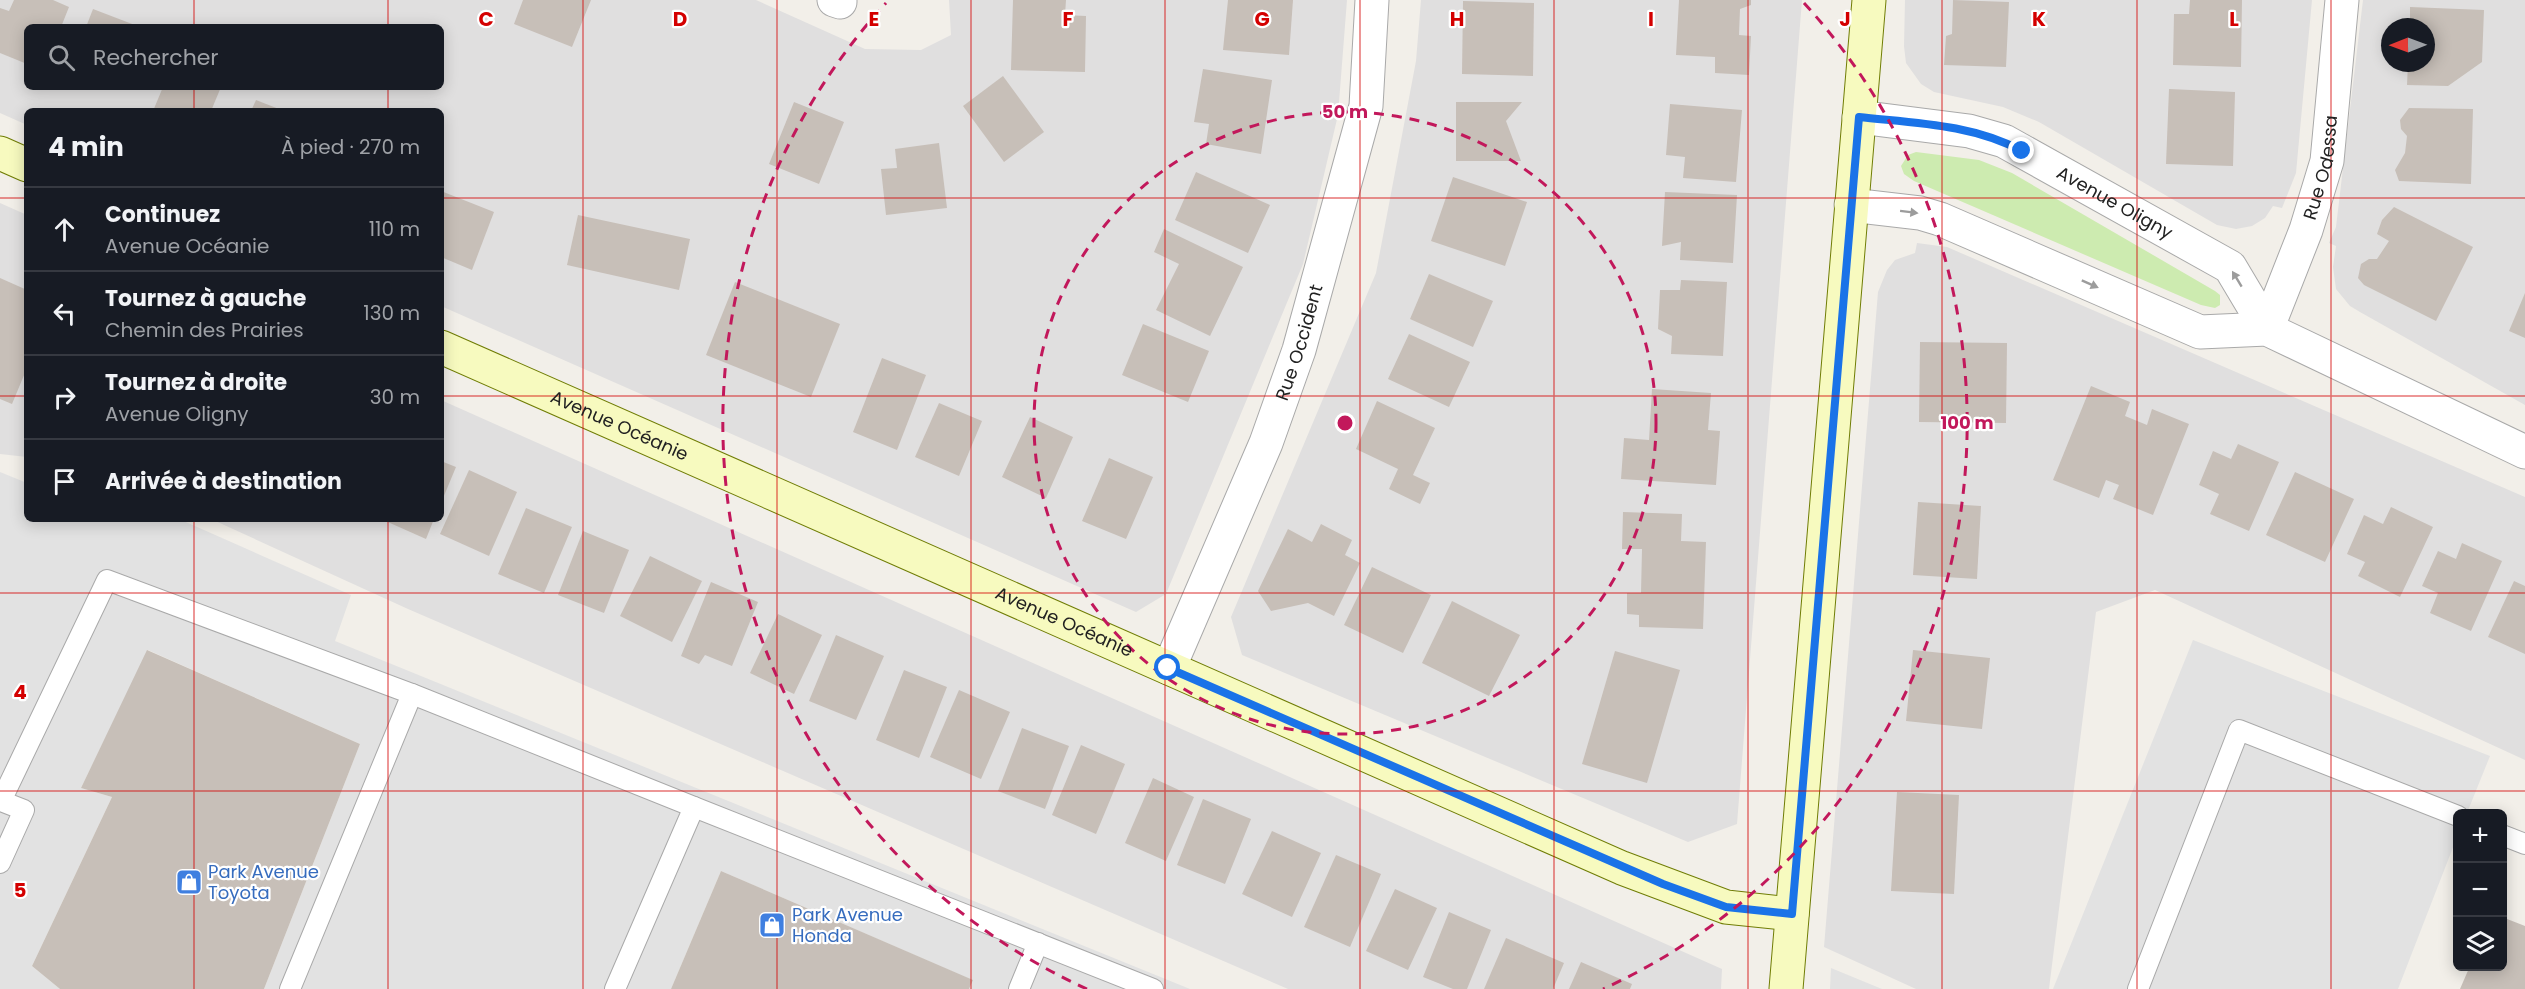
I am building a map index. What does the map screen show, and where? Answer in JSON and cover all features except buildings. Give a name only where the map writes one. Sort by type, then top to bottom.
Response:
[{"type":"street","points":[[834,0],[840,2],[840,0]]},
{"type":"street","name":"Rue Occident","points":[[1168,668],[1266,443],[1299,350],[1366,106],[1372,0]]},
{"type":"street","points":[[1786,989],[1869,0]]},
{"type":"street","name":"Rue Odessa","points":[[2267,329],[2306,230],[2327,161],[2342,0]]},
{"type":"street","name":"Avenue Oligny","points":[[1859,117],[1969,130],[2004,141],[2229,267],[2267,329]]},
{"type":"street","points":[[0,153],[24,164]]},
{"type":"street","points":[[1851,205],[1920,213],[1940,219],[2200,332],[2267,329],[2525,452]]},
{"type":"street","name":"Avenue Océanie","points":[[444,348],[1663,884],[1726,907],[1792,914]]},
{"type":"lane","points":[[0,863],[24,810],[1,801],[107,580],[412,694],[1153,989]]},
{"type":"lane","points":[[290,989],[412,694]]},
{"type":"lane","points":[[2138,989],[2239,730],[2453,814]]},
{"type":"lane","points":[[615,989],[694,807]]},
{"type":"lane","points":[[2507,837],[2525,844]]},
{"type":"lane","points":[[1019,989],[1038,943]]},
{"type":"shaded area","points":[[0,0],[756,0],[865,49],[921,50],[951,35],[949,0],[1347,0],[1338,115],[1303,264],[1166,594],[1136,612],[444,307],[444,108],[24,108],[24,124],[0,113]]},
{"type":"shaded area","points":[[1421,0],[1802,0],[1737,824],[1688,842],[1242,655],[1231,617],[1376,273],[1416,61]]},
{"type":"shaded area","points":[[1905,0],[2312,0],[2296,173],[2282,208],[2273,206],[2265,218],[2252,226],[2236,229],[2217,225],[2039,122],[2003,107],[1934,92],[1921,84],[1906,63]]},
{"type":"shaded area","points":[[2363,0],[2525,0],[2525,405],[2350,306],[2336,289],[2333,267],[2336,246],[2329,243],[2336,227]]},
{"type":"shaded area","points":[[0,203],[24,214],[24,457],[0,454]]},
{"type":"shaded area","points":[[1917,243],[1947,247],[2525,497],[2525,760],[2155,590],[2096,612],[2049,989],[1916,989],[1824,947],[1878,292],[1887,270],[1895,260],[1915,253]]},
{"type":"shaded area","points":[[444,401],[1722,969],[1721,989],[1288,989],[408,609],[218,522],[444,522]]},
{"type":"shaded area","points":[[0,472],[24,482],[24,522],[186,522],[351,595],[335,641],[1190,989],[969,989],[972,980],[721,871],[671,989],[264,989],[360,744],[148,650],[81,788],[112,797],[32,966],[60,989],[0,989]]},
{"type":"shaded area","points":[[2193,640],[2490,756],[2469,809],[2453,809],[2453,847],[2398,989],[2053,989]]},
{"type":"shaded area","points":[[1831,968],[1882,989],[1830,989]]},
{"type":"green space","points":[[1916,152],[1979,160],[2012,173],[2215,291],[2220,295],[2220,305],[2215,308],[2201,305],[1914,181],[1904,174],[1901,166],[1908,155]]},
{"type":"place","name":"Park Avenue Toyota","points":[[189,882]]},
{"type":"place","name":"Park Avenue Honda","points":[[772,925]]},
{"type":"route","points":[[1168,668],[1550,837],[1663,884],[1726,907],[1744,911],[1792,914],[1859,117],[1969,130],[2004,141],[2022,151]]}]
